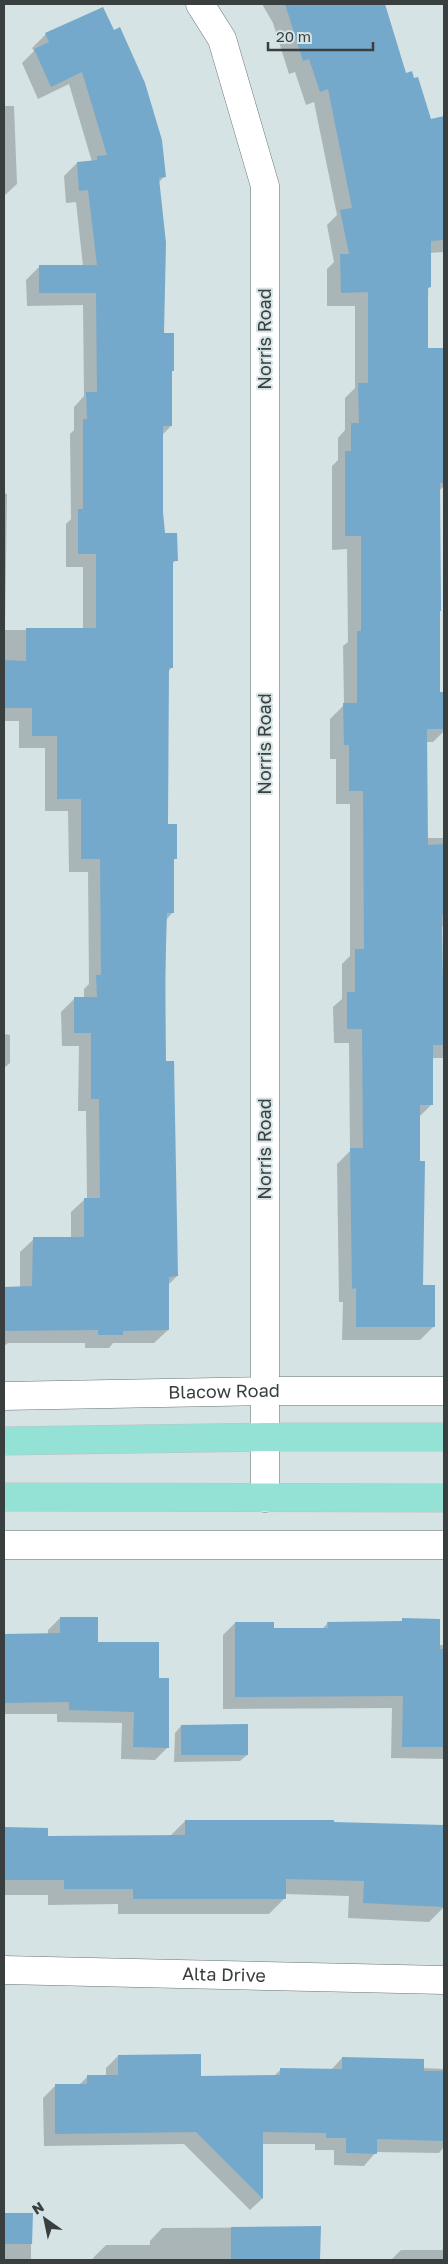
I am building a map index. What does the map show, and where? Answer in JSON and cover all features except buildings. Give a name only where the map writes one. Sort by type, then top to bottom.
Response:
[{"type":"main road","points":[[4,1441],[265,1437],[444,1437]]},
{"type":"main road","points":[[4,1497],[444,1498]]},
{"type":"street","name":"Norris Road","points":[[200,4],[222,39],[265,186],[265,1498]]},
{"type":"street","name":"Blacow Road","points":[[4,1396],[265,1391],[444,1391]]},
{"type":"street","points":[[4,1546],[444,1545]]},
{"type":"street","name":"Alta Drive","points":[[4,1970],[444,1980]]}]
